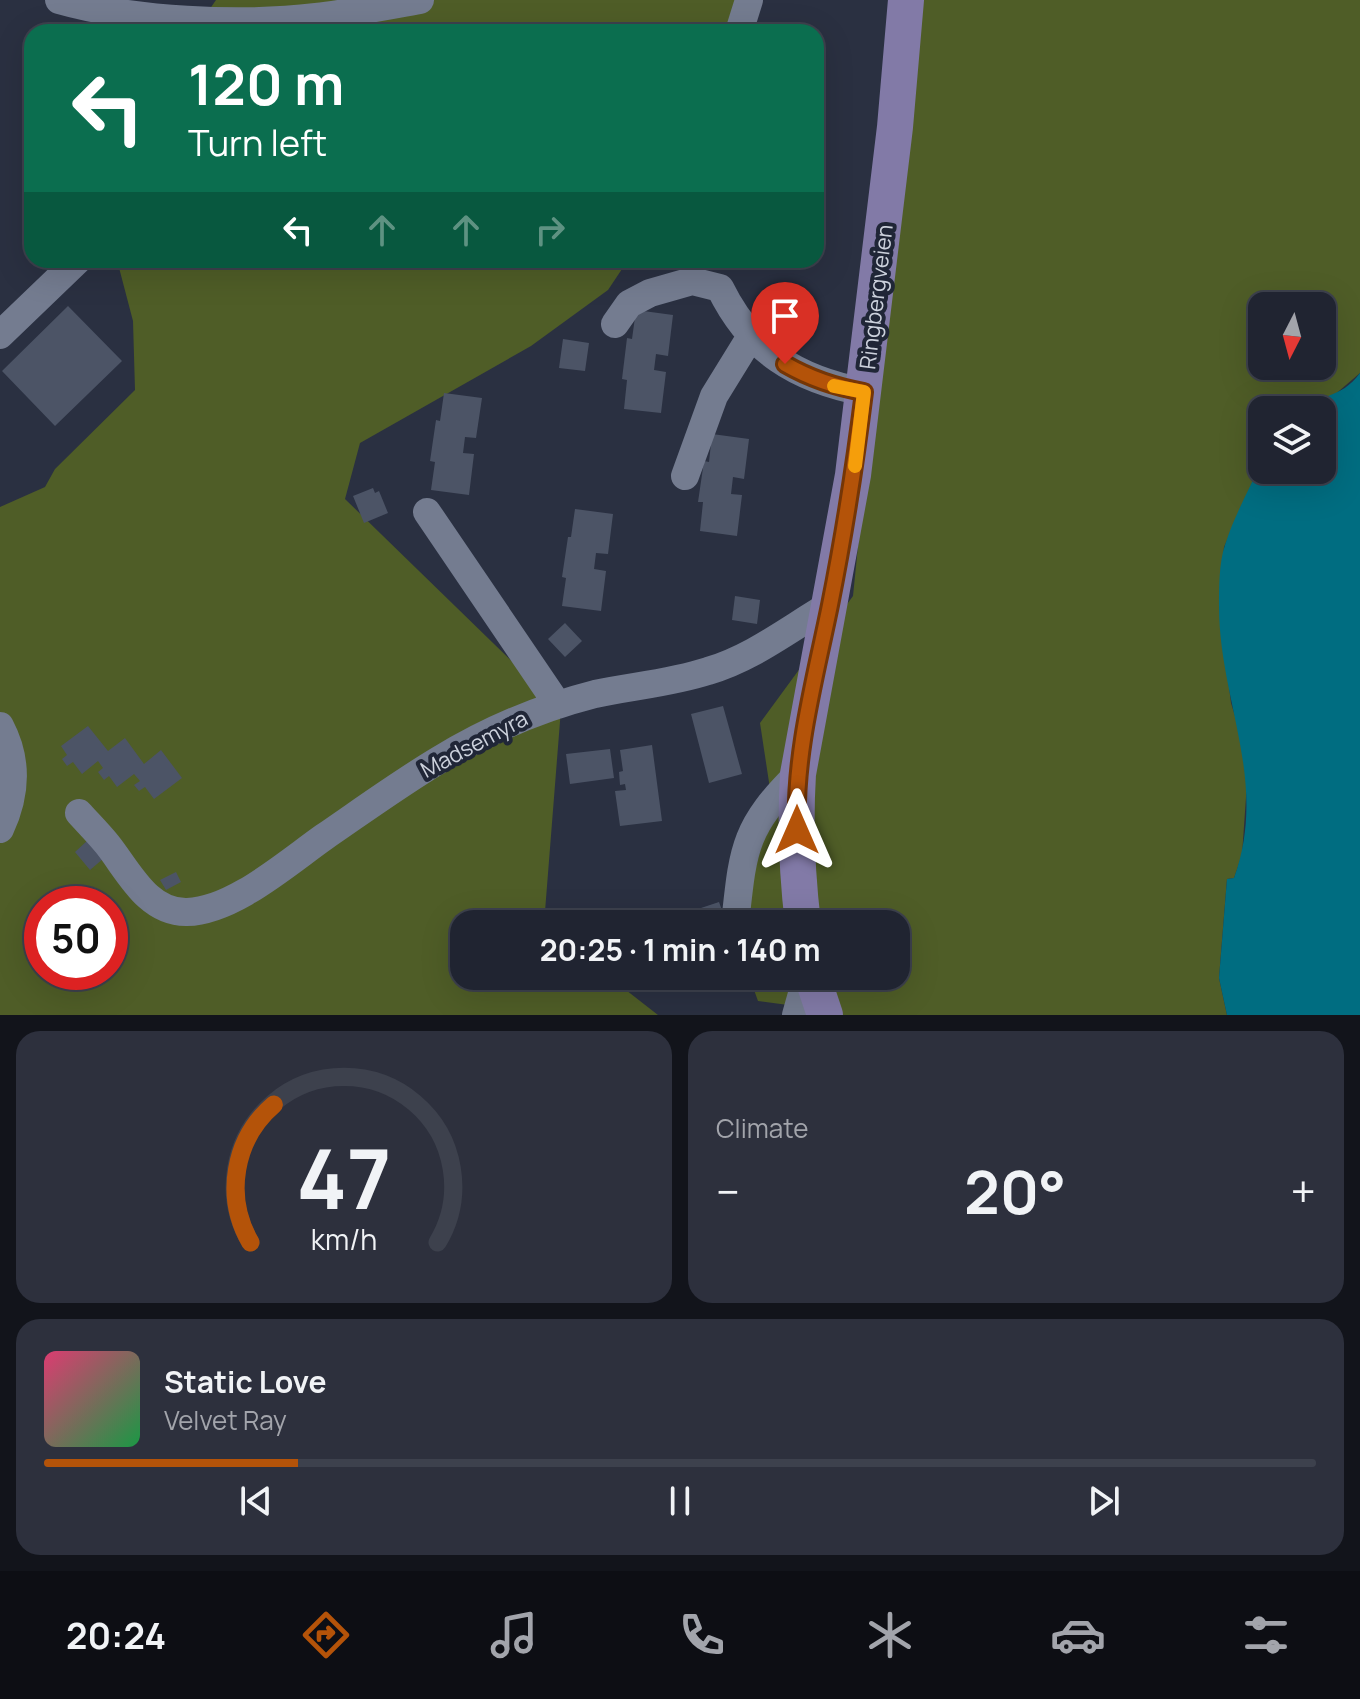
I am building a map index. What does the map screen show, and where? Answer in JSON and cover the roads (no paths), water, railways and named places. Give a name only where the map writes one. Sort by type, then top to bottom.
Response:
[{"type":"main road","name":"Ringbergveien","points":[[801,910],[796,805],[798,774],[853,475],[893,143],[906,0]]},
{"type":"main road","points":[[815,990],[825,1015]]},
{"type":"street","points":[[59,0],[99,11],[217,20],[328,23],[420,0]]},
{"type":"street","points":[[742,24],[749,0]]},
{"type":"street","points":[[0,335],[70,268]]},
{"type":"street","points":[[714,268],[729,307],[751,336],[770,354],[806,376],[835,387],[864,392]]},
{"type":"street","points":[[615,324],[629,304],[650,293],[692,281],[720,288]]},
{"type":"street","points":[[685,476],[714,396],[751,336]]},
{"type":"street","points":[[427,512],[558,705]]},
{"type":"street","name":"Madsemyra","points":[[79,813],[109,846],[140,890],[162,905],[182,912],[210,907],[241,894],[396,787],[441,758],[501,726],[596,694],[710,671],[743,658],[830,605]]},
{"type":"street","points":[[0,726],[7,740],[13,771],[10,802],[0,829]]},
{"type":"street","points":[[737,910],[746,846],[757,820],[798,774]]},
{"type":"street","points":[[796,1015],[804,990]]},
{"type":"water","points":[[1360,373],[1360,1015],[1227,1015],[1219,978],[1227,879],[1234,878],[1243,842],[1246,808],[1245,774],[1221,641],[1220,567],[1233,523],[1251,484],[1336,484],[1336,396],[1327,396],[1352,382]]}]
